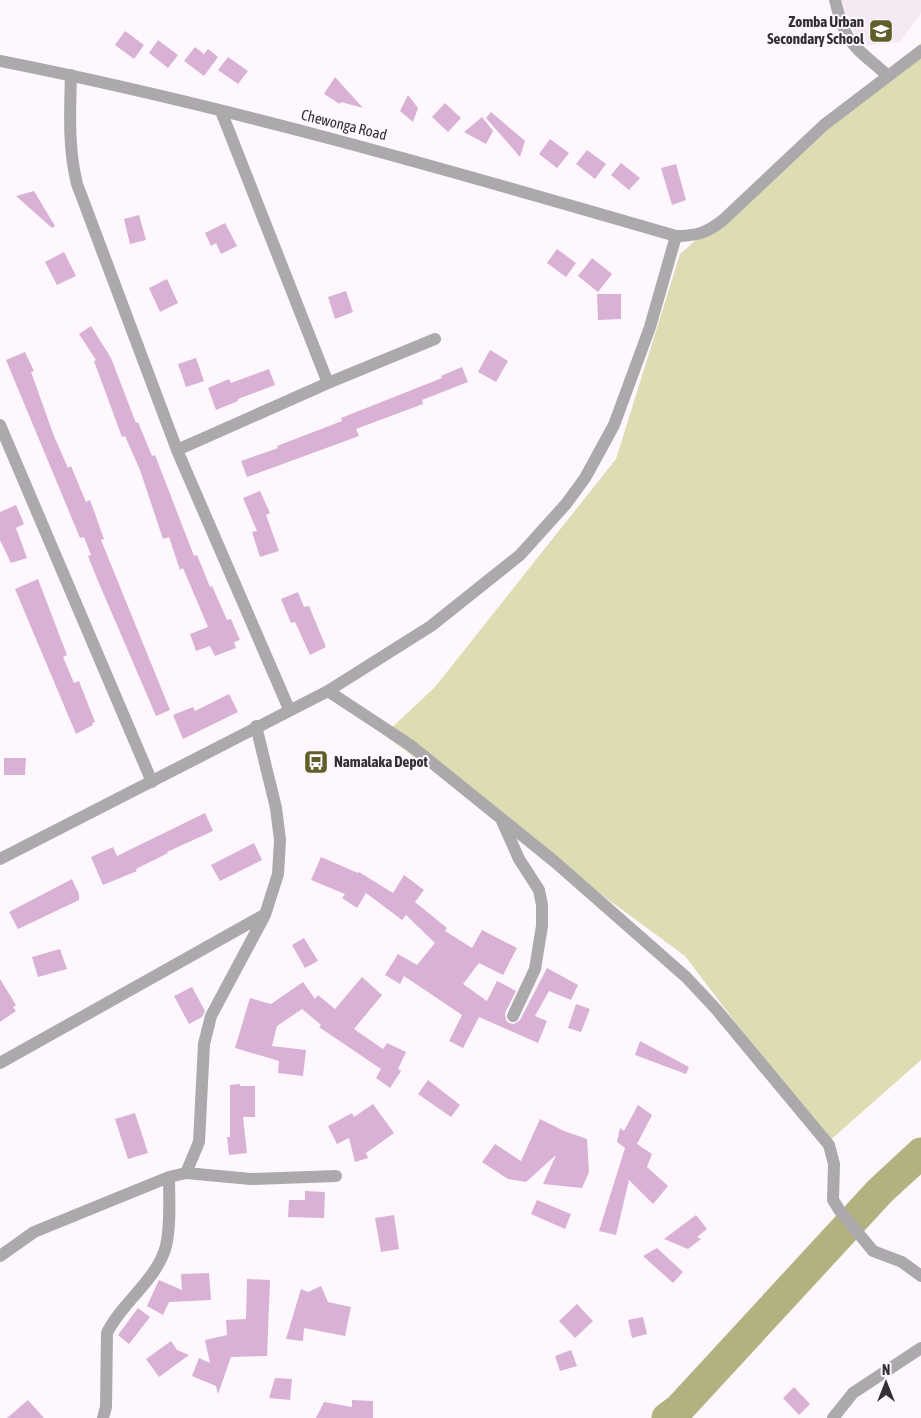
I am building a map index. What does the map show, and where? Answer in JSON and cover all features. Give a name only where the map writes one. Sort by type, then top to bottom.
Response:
[{"type":"street","points":[[835,0],[849,42],[858,52],[888,76]]},
{"type":"street","points":[[0,859],[152,782],[289,709],[328,691],[431,626],[520,554],[566,504],[585,478],[614,425],[650,327],[676,236],[702,234],[723,220],[824,125],[921,50]]},
{"type":"street","name":"Chewonga Road","points":[[0,60],[71,74],[389,154],[676,236]]},
{"type":"street","points":[[71,74],[71,161],[77,184],[177,450],[289,709]]},
{"type":"street","points":[[221,111],[328,383]]},
{"type":"street","points":[[177,450],[328,383],[436,339]]},
{"type":"street","points":[[0,424],[152,782]]},
{"type":"street","points":[[328,691],[410,745],[555,862],[665,959],[716,1009],[829,1145],[834,1164],[832,1200],[840,1211],[873,1251],[902,1262],[921,1276]]},
{"type":"street","points":[[186,1173],[199,1142],[204,1044],[211,1016],[265,915],[278,874],[280,840],[276,808],[256,726]]},
{"type":"street","points":[[501,819],[519,859],[539,890],[542,905],[542,926],[535,969],[513,1016]]},
{"type":"street","points":[[0,1063],[265,915]]},
{"type":"street","points":[[1,1252],[34,1232],[168,1177],[186,1173],[251,1179],[336,1176]]},
{"type":"street","points":[[103,1418],[106,1407],[107,1333],[112,1322],[152,1272],[165,1248],[169,1220],[168,1177]]},
{"type":"street","points":[[833,1418],[853,1394],[921,1348]]},
{"type":"shaded area","name":"Zomba Urban Secondary School","points":[[842,0],[921,0],[921,13],[900,42],[862,46],[848,21]]},
{"type":"shaded area","points":[[921,43],[921,1060],[827,1143],[685,956],[384,735],[435,687],[616,459],[680,254]]},
{"type":"building","points":[[125,31],[144,45],[134,59],[115,45]]},
{"type":"building","points":[[158,40],[178,55],[168,68],[149,53]]},
{"type":"building","points":[[195,47],[204,54],[208,49],[218,57],[204,76],[184,61]]},
{"type":"building","points":[[228,57],[248,71],[238,84],[218,70]]},
{"type":"building","points":[[335,77],[363,108],[341,102],[340,104],[324,94]]},
{"type":"building","points":[[408,95],[418,108],[413,122],[400,111]]},
{"type":"building","points":[[445,103],[461,118],[448,132],[432,117]]},
{"type":"building","points":[[491,112],[525,141],[520,157],[486,118]]},
{"type":"building","points":[[482,117],[493,131],[486,144],[464,132]]},
{"type":"building","points":[[550,139],[569,153],[557,168],[539,154]]},
{"type":"building","points":[[587,150],[606,164],[595,179],[576,164]]},
{"type":"building","points":[[621,163],[640,178],[629,190],[611,175]]},
{"type":"building","points":[[676,164],[686,200],[672,205],[661,168]]},
{"type":"building","points":[[34,191],[55,226],[52,228],[16,196]]},
{"type":"building","points":[[139,215],[146,240],[130,244],[124,219]]},
{"type":"building","points":[[225,223],[237,246],[221,254],[216,243],[211,246],[205,233]]},
{"type":"building","points":[[557,249],[576,263],[566,277],[547,263]]},
{"type":"building","points":[[64,252],[76,276],[57,285],[45,262]]},
{"type":"building","points":[[592,258],[612,274],[598,292],[578,276]]},
{"type":"building","points":[[167,279],[178,303],[160,312],[149,288]]},
{"type":"building","points":[[346,291],[353,312],[335,319],[328,297]]},
{"type":"building","points":[[597,294],[621,294],[621,319],[598,320]]},
{"type":"building","points":[[91,326],[111,358],[136,423],[138,422],[152,456],[155,455],[194,556],[197,555],[210,587],[212,586],[227,620],[231,619],[240,640],[234,642],[236,648],[215,656],[210,646],[196,651],[190,634],[208,627],[183,568],[180,570],[169,537],[163,539],[140,470],[125,436],[122,437],[94,361],[96,360],[79,334]]},
{"type":"building","points":[[490,350],[508,361],[496,382],[478,372]]},
{"type":"building","points":[[25,352],[34,371],[31,372],[54,436],[68,468],[71,466],[86,502],[90,500],[104,539],[101,540],[170,710],[156,716],[98,581],[88,556],[91,555],[84,537],[80,538],[6,360]]},
{"type":"building","points":[[196,358],[204,381],[186,387],[178,364]]},
{"type":"building","points":[[462,367],[468,382],[422,400],[423,404],[356,429],[359,436],[247,477],[241,461],[278,448],[277,446],[342,421],[341,418],[442,378],[441,376]]},
{"type":"building","points":[[269,369],[275,385],[238,399],[238,401],[216,410],[208,388],[229,379],[231,383]]},
{"type":"building","points":[[260,491],[270,513],[266,515],[279,551],[260,557],[252,532],[257,531],[243,498]]},
{"type":"building","points":[[16,505],[24,524],[16,528],[27,558],[11,563],[0,540],[0,512]]},
{"type":"building","points":[[38,579],[67,655],[63,657],[74,683],[79,681],[95,722],[76,734],[15,589]]},
{"type":"building","points":[[298,592],[304,607],[309,606],[326,647],[310,655],[295,622],[291,623],[281,599]]},
{"type":"building","points":[[229,694],[238,712],[183,739],[173,715],[193,707],[195,711]]},
{"type":"building","points":[[4,758],[26,758],[25,775],[4,775]]},
{"type":"building","points":[[205,813],[213,831],[167,852],[136,869],[137,871],[103,885],[91,857],[113,847],[117,856]]},
{"type":"building","points":[[254,843],[262,860],[220,881],[211,865]]},
{"type":"building","points":[[321,857],[359,872],[393,893],[404,875],[424,890],[415,902],[447,928],[445,931],[472,948],[482,930],[517,948],[503,975],[479,963],[463,984],[487,1001],[497,981],[516,991],[505,1013],[506,1020],[509,1023],[514,1024],[520,1020],[547,968],[578,985],[571,1000],[549,991],[535,1016],[547,1021],[538,1043],[479,1017],[463,1048],[449,1041],[462,1015],[404,976],[400,984],[385,975],[398,954],[417,965],[435,943],[406,915],[402,920],[366,893],[357,908],[342,898],[345,894],[311,880]]},
{"type":"building","points":[[72,879],[79,894],[79,900],[18,929],[9,912]]},
{"type":"building","points":[[304,938],[318,961],[305,968],[292,945]]},
{"type":"building","points":[[60,949],[67,969],[38,977],[32,957]]},
{"type":"building","points":[[362,977],[382,995],[354,1029],[383,1049],[387,1043],[406,1052],[398,1069],[401,1071],[390,1088],[376,1078],[381,1069],[319,1027],[321,1025],[302,1009],[277,1026],[272,1046],[306,1050],[303,1076],[278,1073],[279,1061],[235,1048],[250,998],[271,1004],[303,982],[315,999],[318,995],[335,1009]]},
{"type":"building","points":[[0,979],[16,1005],[13,1007],[16,1011],[0,1022]]},
{"type":"building","points":[[192,987],[205,1011],[202,1017],[189,1024],[174,996]]},
{"type":"building","points":[[576,1004],[590,1009],[581,1032],[568,1028]]},
{"type":"building","points":[[640,1041],[689,1067],[686,1074],[635,1055]]},
{"type":"building","points":[[428,1080],[460,1105],[451,1117],[418,1094]]},
{"type":"building","points":[[240,1084],[240,1086],[255,1086],[255,1117],[243,1117],[247,1153],[229,1155],[227,1137],[230,1137],[230,1085]]},
{"type":"building","points":[[373,1104],[394,1133],[366,1153],[368,1158],[355,1162],[349,1138],[337,1144],[328,1126],[352,1113],[354,1117]]},
{"type":"building","points":[[638,1105],[652,1115],[637,1144],[652,1154],[647,1167],[668,1186],[653,1204],[629,1180],[616,1235],[599,1231],[625,1148],[617,1142],[620,1128],[624,1131]]},
{"type":"building","points":[[135,1113],[148,1153],[128,1159],[115,1119]]},
{"type":"building","points":[[540,1119],[564,1131],[587,1139],[589,1172],[582,1188],[543,1184],[556,1155],[526,1182],[508,1179],[482,1162],[495,1144],[521,1161]]},
{"type":"building","points":[[305,1191],[325,1192],[324,1218],[288,1217],[289,1200],[305,1200]]},
{"type":"building","points":[[537,1200],[571,1214],[565,1229],[531,1214]]},
{"type":"building","points":[[394,1215],[399,1249],[381,1252],[375,1218]]},
{"type":"building","points":[[696,1215],[707,1229],[697,1237],[701,1239],[688,1249],[664,1239]]},
{"type":"building","points":[[657,1248],[683,1272],[673,1283],[643,1256]]},
{"type":"building","points":[[209,1273],[211,1300],[169,1302],[163,1315],[147,1306],[159,1280],[182,1290],[181,1274]]},
{"type":"building","points":[[247,1279],[270,1280],[267,1356],[231,1357],[218,1394],[216,1386],[192,1376],[199,1358],[210,1363],[205,1340],[227,1335],[226,1320],[246,1319]]},
{"type":"building","points":[[321,1286],[328,1302],[351,1307],[345,1336],[304,1328],[303,1341],[286,1339],[301,1289],[308,1292]]},
{"type":"building","points":[[577,1304],[593,1321],[575,1338],[559,1321]]},
{"type":"building","points":[[138,1308],[150,1317],[129,1344],[118,1335]]},
{"type":"building","points":[[643,1317],[647,1334],[632,1338],[628,1320]]},
{"type":"building","points":[[171,1341],[177,1350],[189,1355],[159,1377],[146,1359]]},
{"type":"building","points":[[571,1350],[577,1366],[560,1371],[555,1356]]},
{"type":"building","points":[[275,1378],[292,1379],[290,1400],[269,1398]]},
{"type":"building","points":[[794,1387],[810,1404],[799,1415],[783,1398]]},
{"type":"building","points":[[28,1400],[44,1418],[7,1418]]},
{"type":"building","points":[[352,1400],[373,1401],[373,1418],[316,1418],[324,1402],[352,1407]]},
{"type":"waterway","points":[[667,1418],[679,1409],[880,1191],[921,1153]]},
{"type":"place","name":"Zomba Urban Secondary School","points":[[881,31]]},
{"type":"place","name":"Namalaka Depot","points":[[316,762]]}]
